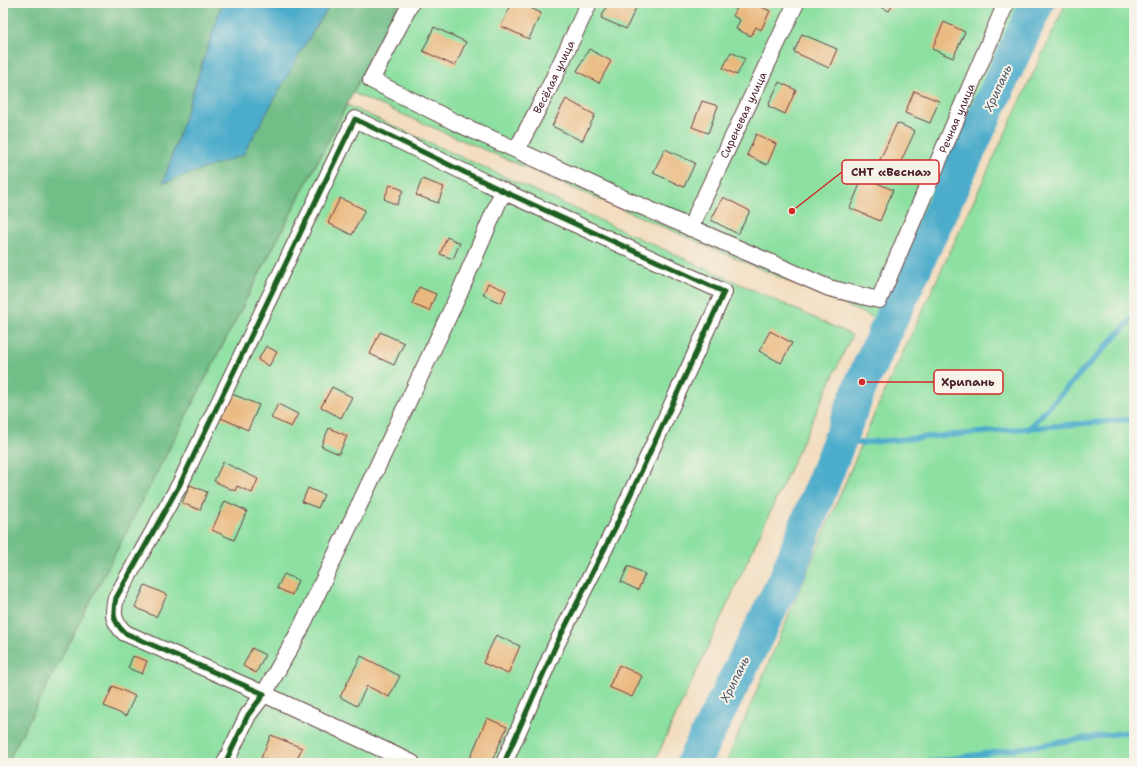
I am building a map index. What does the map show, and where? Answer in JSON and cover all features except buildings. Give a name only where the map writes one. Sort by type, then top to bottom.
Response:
[{"type":"street","points":[[411,3],[371,80],[457,123],[690,228]]},
{"type":"street","name":"Весёлая улица","points":[[517,149],[549,88],[589,3]]},
{"type":"street","name":"Сиреневая улица","points":[[690,228],[796,3]]},
{"type":"street","name":"Речная улица","points":[[690,228],[829,288],[879,300],[1006,3]]},
{"type":"street","points":[[412,763],[264,694],[125,633],[116,625],[112,613],[116,598],[180,484],[355,119],[503,191],[724,292],[616,526],[556,645],[504,763]]},
{"type":"street","points":[[225,763],[248,715],[264,694],[300,630],[459,294],[503,191]]},
{"type":"green space","points":[[3,3],[222,3],[163,183],[303,48],[331,3],[399,3],[7,763],[3,763]]},
{"type":"green space","points":[[399,3],[1055,3],[902,330],[353,93]]},
{"type":"green space","points":[[1066,3],[1134,3],[1134,763],[726,763],[877,408]]},
{"type":"green space","points":[[347,105],[852,335],[654,763],[7,763]]},
{"type":"water","points":[[222,3],[331,3],[303,48],[243,155],[163,183]]},
{"type":"waterway","name":"Хрипань","points":[[693,763],[786,578],[862,382],[1037,3]]},
{"type":"waterway","points":[[1028,429],[1134,317]]},
{"type":"waterway","points":[[837,445],[1134,419]]},
{"type":"waterway","points":[[923,763],[1134,731]]},
{"type":"cycle path","points":[[225,763],[248,715],[264,694],[125,633],[118,625],[114,617],[116,598],[180,484],[355,119],[503,191],[724,292],[616,526],[556,645],[504,763]]},
{"type":"place","name":"СНТ «Весна»","points":[[792,211]]},
{"type":"place","name":"Хрипань","points":[[862,382]]}]
